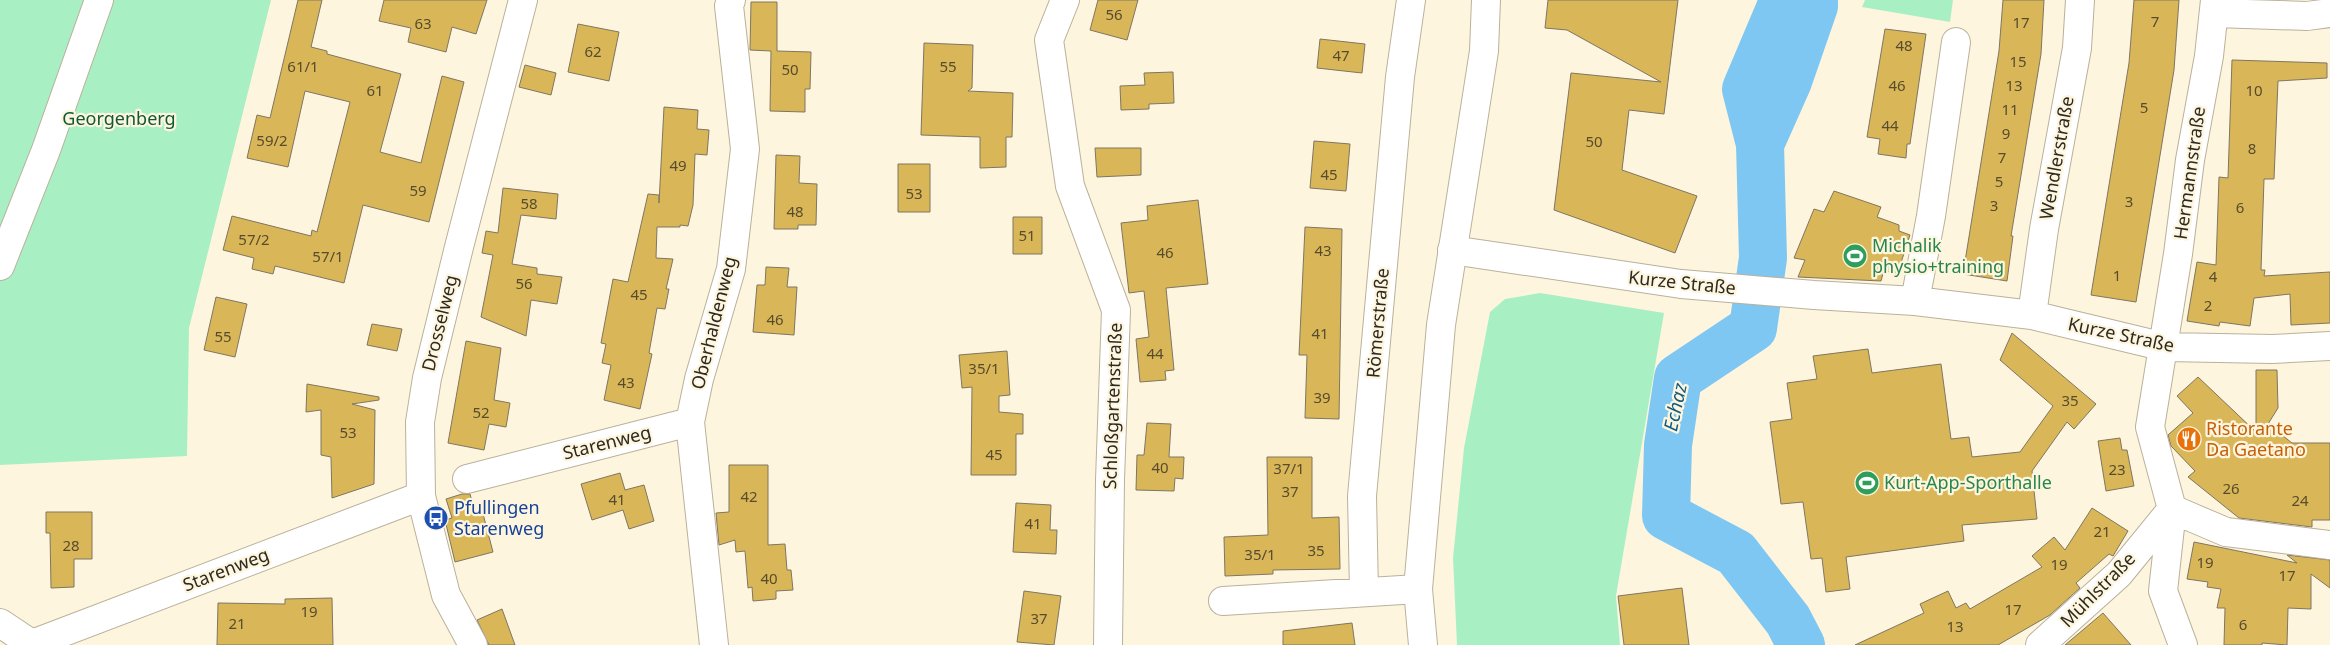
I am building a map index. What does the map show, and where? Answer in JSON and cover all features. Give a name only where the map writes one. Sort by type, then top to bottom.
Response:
[{"type":"street","points":[[0,266],[46,150],[99,0]]},
{"type":"street","name":"Drosselweg","points":[[473,645],[446,595],[421,496],[420,422],[427,378],[523,0]]},
{"type":"street","name":"Oberhaldenweg","points":[[714,645],[690,422],[699,379],[731,269],[745,149],[729,6],[730,0]]},
{"type":"street","name":"Schloßgartenstraße","points":[[1065,0],[1049,40],[1070,186],[1116,310],[1110,480],[1108,645]]},
{"type":"street","name":"Römerstraße","points":[[1364,592],[1362,496],[1398,96],[1411,0]]},
{"type":"street","points":[[1422,645],[1418,589],[1441,325],[1484,51],[1486,0]]},
{"type":"street","name":"Wendlerstraße","points":[[2032,315],[2044,230],[2077,48],[2080,0]]},
{"type":"street","points":[[2215,6],[2307,16],[2330,13]]},
{"type":"street","name":"Hermannstraße","points":[[2172,509],[2150,427],[2165,347],[2190,160],[2209,56],[2215,6]]},
{"type":"street","points":[[1914,301],[1931,216],[1956,42]]},
{"type":"street","name":"Kurze Straße","points":[[1452,250],[1600,274],[1714,287],[1914,301],[2032,315],[2165,347],[2272,348],[2330,346]]},
{"type":"street","name":"Starenweg","points":[[467,479],[690,422]]},
{"type":"street","name":"Starenweg","points":[[32,645],[421,496]]},
{"type":"street","points":[[2183,645],[2163,592],[2172,509],[2226,532],[2330,545]]},
{"type":"street","name":"Mühlstraße","points":[[2040,645],[2119,574],[2172,509]]},
{"type":"street","points":[[1223,601],[1418,589]]},
{"type":"street","points":[[0,623],[32,645]]},
{"type":"green space","name":"Georgenberg","points":[[0,0],[271,0],[189,328],[187,456],[0,465]]},
{"type":"green space","points":[[1865,0],[1953,0],[1950,22],[1862,7]]},
{"type":"green space","points":[[1540,293],[1664,313],[1616,596],[1620,645],[1457,645],[1453,558],[1464,448],[1490,312],[1505,299]]},
{"type":"building","points":[[298,0],[322,0],[311,47],[327,51],[327,54],[401,74],[380,152],[421,163],[442,76],[464,82],[429,222],[363,205],[344,283],[275,266],[273,274],[252,269],[254,258],[223,250],[232,216],[311,236],[312,230],[317,232],[350,102],[305,91],[288,167],[247,158],[257,115],[270,118]]},
{"type":"building","points":[[384,0],[487,0],[476,34],[452,27],[446,52],[408,42],[411,28],[379,21]]},
{"type":"building","points":[[1098,0],[1138,0],[1127,40],[1090,30]]},
{"type":"building","points":[[1548,0],[1678,0],[1664,114],[1629,110],[1622,170],[1697,196],[1675,253],[1554,210],[1571,73],[1661,82],[1567,30],[1545,28]]},
{"type":"building","points":[[2003,0],[2044,0],[2041,54],[2011,236],[2013,236],[2007,281],[1963,274],[1999,51]]},
{"type":"building","points":[[2134,0],[2179,0],[2174,70],[2136,302],[2091,295],[2129,63]]},
{"type":"building","points":[[751,2],[777,2],[777,51],[811,52],[810,89],[805,89],[805,112],[770,111],[771,51],[750,50]]},
{"type":"building","points":[[578,24],[619,32],[609,81],[568,72]]},
{"type":"building","points":[[1885,29],[1926,34],[1910,144],[1907,144],[1906,158],[1878,154],[1880,139],[1867,137]]},
{"type":"building","points":[[1320,39],[1365,44],[1362,73],[1317,68]]},
{"type":"building","points":[[924,43],[973,45],[972,88],[968,91],[1013,93],[1012,137],[1006,137],[1006,167],[980,168],[980,137],[921,135]]},
{"type":"building","points":[[2232,60],[2327,63],[2327,78],[2278,81],[2274,179],[2264,179],[2261,270],[2265,270],[2264,276],[2330,272],[2330,323],[2291,325],[2290,294],[2254,298],[2250,326],[2220,322],[2219,326],[2187,321],[2197,262],[2216,265],[2219,177],[2228,178]]},
{"type":"building","points":[[525,65],[556,73],[551,95],[519,87]]},
{"type":"building","points":[[1173,72],[1174,103],[1149,104],[1149,109],[1121,110],[1120,86],[1145,85],[1144,73]]},
{"type":"building","points":[[664,107],[698,110],[697,129],[709,130],[707,155],[695,154],[693,205],[688,226],[657,227],[656,258],[673,259],[666,289],[669,289],[665,309],[657,308],[649,353],[652,354],[640,409],[604,400],[611,365],[602,363],[606,344],[601,343],[613,279],[628,282],[648,194],[659,195],[659,203]]},
{"type":"building","points":[[1314,141],[1350,144],[1346,191],[1310,188]]},
{"type":"building","points":[[1095,148],[1141,148],[1141,175],[1097,177]]},
{"type":"building","points":[[776,155],[800,156],[799,183],[817,184],[816,225],[798,225],[798,229],[774,229]]},
{"type":"building","points":[[898,164],[930,164],[930,212],[898,212]]},
{"type":"building","points":[[503,188],[558,194],[556,219],[521,215],[512,264],[537,268],[537,274],[562,277],[557,304],[531,300],[526,336],[481,317],[493,255],[482,253],[486,231],[498,233]]},
{"type":"building","points":[[1834,191],[1881,207],[1877,217],[1899,225],[1899,231],[1910,235],[1897,275],[1884,270],[1881,281],[1798,277],[1805,260],[1794,258],[1814,209],[1824,212]]},
{"type":"building","points":[[1198,200],[1208,284],[1166,288],[1174,370],[1165,371],[1166,380],[1140,382],[1136,339],[1149,337],[1144,291],[1129,293],[1121,223],[1148,220],[1147,206]]},
{"type":"building","points":[[1013,217],[1042,217],[1042,254],[1013,254]]},
{"type":"building","points":[[1305,227],[1342,229],[1339,419],[1305,418],[1307,355],[1299,355]]},
{"type":"building","points":[[766,267],[789,268],[787,287],[797,287],[794,335],[753,332],[757,285],[765,285]]},
{"type":"building","points":[[216,297],[247,304],[235,357],[204,350]]},
{"type":"building","points":[[372,324],[402,329],[397,351],[367,345]]},
{"type":"building","name":"Kurt-App-Sporthalle","points":[[2012,333],[2096,404],[2074,429],[2067,422],[2032,471],[2037,519],[1962,525],[1964,541],[1846,557],[1850,589],[1826,592],[1822,558],[1811,559],[1803,502],[1781,504],[1770,422],[1792,419],[1787,383],[1817,379],[1813,356],[1868,349],[1872,373],[1941,364],[1951,439],[1969,437],[1972,457],[2020,452],[2053,406],[2000,360]]},
{"type":"building","points":[[466,341],[501,348],[494,400],[510,403],[506,427],[489,424],[484,450],[448,443]]},
{"type":"building","points":[[1007,351],[1010,395],[999,396],[999,412],[1023,414],[1023,434],[1016,434],[1016,475],[971,475],[972,387],[962,388],[959,355]]},
{"type":"building","points":[[2256,370],[2277,370],[2278,408],[2268,424],[2292,443],[2330,443],[2330,520],[2312,520],[2312,527],[2239,518],[2188,477],[2195,471],[2171,446],[2168,435],[2193,413],[2177,396],[2198,377],[2256,432]]},
{"type":"building","points":[[307,384],[379,397],[379,400],[352,404],[375,410],[374,484],[332,498],[331,457],[321,455],[321,410],[306,412]]},
{"type":"building","points":[[1147,423],[1171,424],[1169,457],[1184,457],[1183,479],[1175,478],[1174,491],[1136,490],[1137,455],[1144,455]]},
{"type":"building","points":[[2120,438],[2122,450],[2127,450],[2134,486],[2106,491],[2098,441]]},
{"type":"building","points":[[1267,457],[1312,457],[1312,518],[1339,517],[1340,569],[1273,570],[1273,574],[1225,576],[1224,537],[1268,535]]},
{"type":"building","points":[[729,465],[768,465],[768,545],[785,544],[787,570],[791,570],[793,590],[776,591],[776,599],[753,601],[752,587],[748,588],[745,551],[736,552],[735,540],[719,545],[716,513],[729,512]]},
{"type":"building","points":[[620,473],[625,490],[644,485],[654,521],[629,529],[623,510],[592,520],[581,484]]},
{"type":"building","points":[[462,494],[470,494],[475,512],[482,510],[493,552],[455,562],[445,520],[452,518],[446,499]]},
{"type":"building","points":[[1016,503],[1051,505],[1050,530],[1057,530],[1056,554],[1013,552]]},
{"type":"building","points":[[2092,508],[2128,531],[2113,556],[2109,554],[2076,583],[2080,588],[2050,615],[1998,645],[1855,645],[1924,613],[1920,604],[1948,591],[1956,608],[1966,603],[1970,609],[2042,567],[2032,556],[2054,537],[2065,550]]},
{"type":"building","points":[[46,512],[92,512],[92,559],[74,559],[74,587],[51,588],[50,533],[46,533]]},
{"type":"building","points":[[2194,542],[2297,563],[2287,555],[2330,560],[2330,588],[2311,574],[2311,609],[2288,608],[2287,645],[2262,643],[2262,645],[2224,645],[2225,608],[2217,608],[2221,589],[2207,587],[2208,582],[2187,579]]},
{"type":"building","points":[[1682,588],[1689,645],[1624,645],[1618,596]]},
{"type":"building","points":[[1024,591],[1061,596],[1054,645],[1017,642]]},
{"type":"building","points":[[332,598],[333,645],[217,645],[218,603],[285,604],[285,599]]},
{"type":"building","points":[[502,609],[515,645],[489,645],[477,620]]},
{"type":"building","points":[[2103,613],[2131,645],[2065,645]]},
{"type":"building","points":[[1352,623],[1355,645],[1283,645],[1283,631]]},
{"type":"waterway","name":"Echaz","points":[[1786,0],[1779,11],[1746,89],[1760,144],[1763,258],[1753,328],[1678,378],[1668,445],[1666,516],[1736,553],[1788,620],[1801,645]]},
{"type":"waterway","name":"Echaz","points":[[1760,144],[1788,81],[1814,6],[1814,0]]},
{"type":"place","name":"Michalik physio+training","points":[[1855,256]]},
{"type":"place","name":"Ristorante Da Gaetano","points":[[2189,439]]},
{"type":"place","name":"Kurt-App-Sporthalle","points":[[1867,483]]},
{"type":"place","name":"Pfullingen Starenweg","points":[[436,518]]}]
